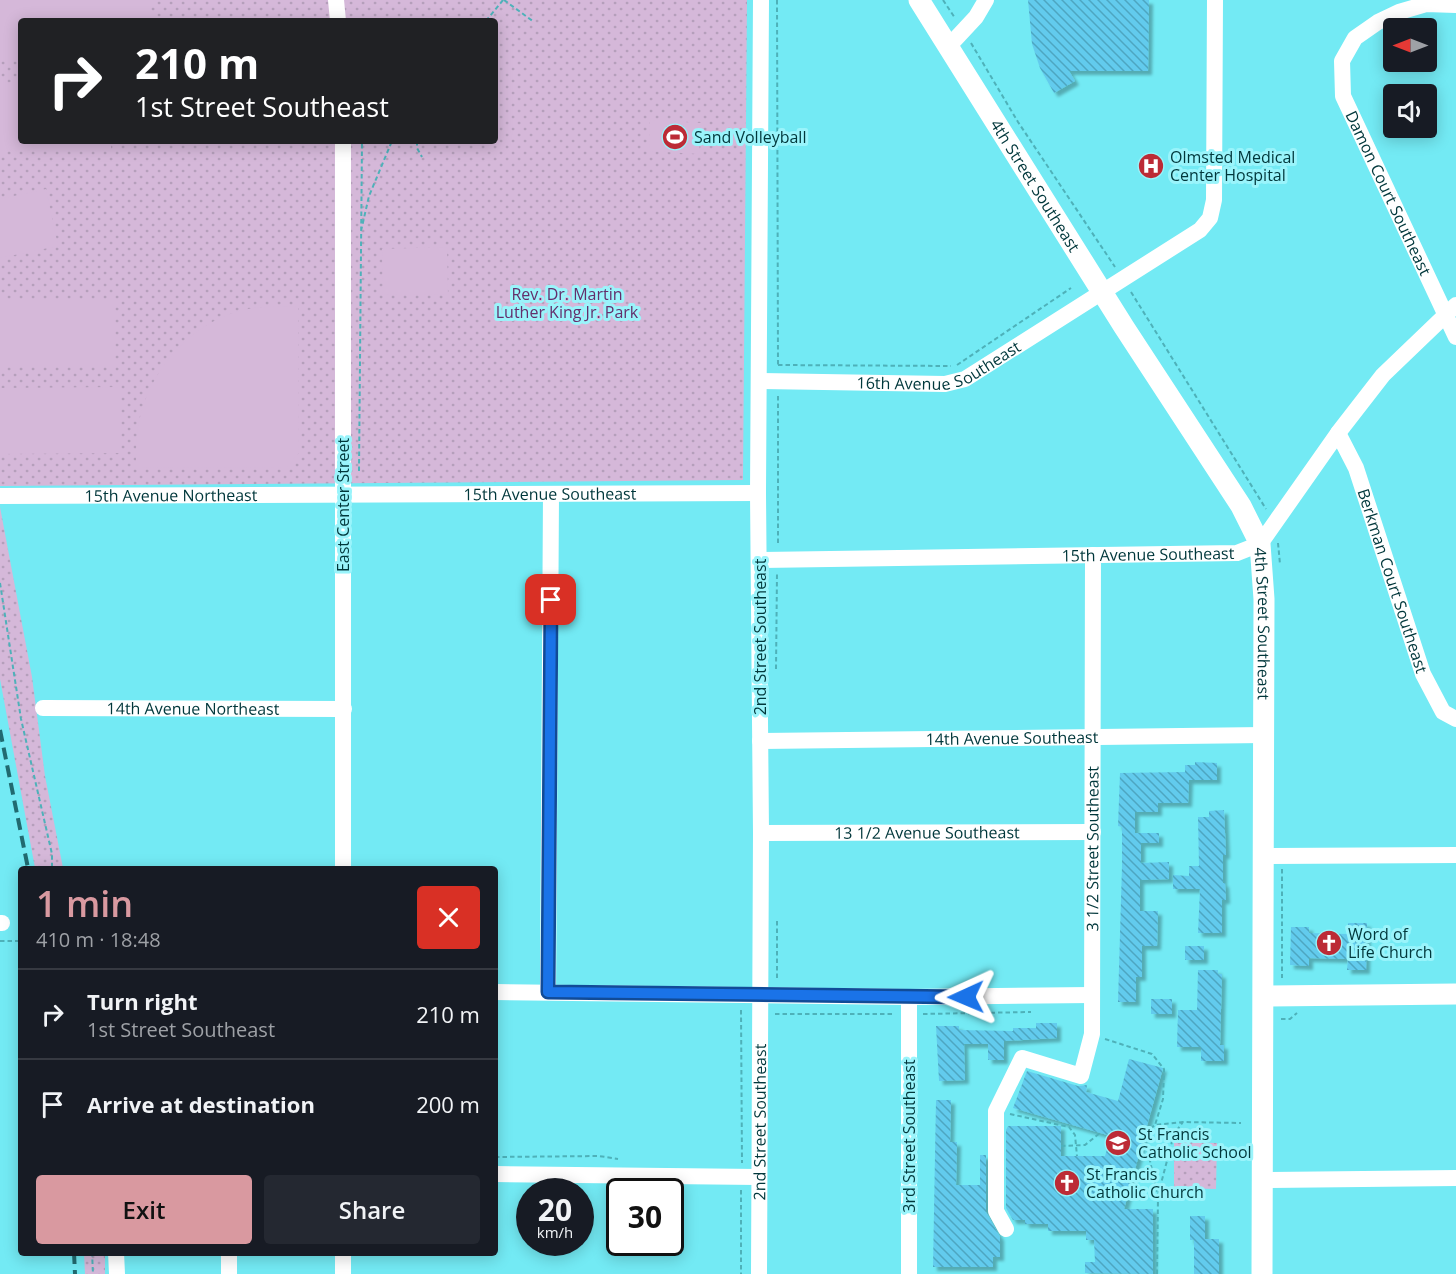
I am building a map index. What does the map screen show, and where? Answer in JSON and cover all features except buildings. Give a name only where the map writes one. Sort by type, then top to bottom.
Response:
[{"type":"main road","name":"4th Street Southeast","points":[[919,0],[1103,293],[1241,506],[1260,544],[1264,599],[1264,735],[1273,856],[1265,996],[1262,1274]]},
{"type":"main road","points":[[1265,996],[1456,994]]},
{"type":"street","points":[[336,0],[338,18]]},
{"type":"street","name":"2nd Street Southeast","points":[[759,1274],[761,833],[758,493],[761,0]]},
{"type":"street","points":[[949,46],[976,17],[986,0]]},
{"type":"street","name":"16th Avenue Southeast","points":[[759,381],[945,384],[965,379],[1200,230],[1210,218],[1214,200],[1215,0]]},
{"type":"street","name":"Damon Court Southeast","points":[[1456,5],[1426,4],[1378,22],[1355,38],[1342,61],[1343,96],[1451,309],[1456,337]]},
{"type":"street","name":"East Center Street","points":[[343,144],[343,866]]},
{"type":"street","points":[[1260,544],[1338,433],[1383,375],[1451,309]]},
{"type":"street","name":"Berkman Court Southeast","points":[[1338,433],[1356,468],[1423,674],[1443,712],[1456,719]]},
{"type":"street","name":"15th Avenue Southeast","points":[[342,496],[758,493]]},
{"type":"street","points":[[548,992],[552,494]]},
{"type":"street","name":"15th Avenue Northeast","points":[[0,496],[342,496]]},
{"type":"street","name":"15th Avenue Southeast","points":[[760,560],[1237,553],[1260,544]]},
{"type":"street","name":"3 1/2 Street Southeast","points":[[996,1111],[1022,1058],[1081,1076],[1099,1037],[1092,995],[1093,555]]},
{"type":"street","name":"14th Avenue Northeast","points":[[43,708],[344,709]]},
{"type":"street","name":"14th Avenue Southeast","points":[[760,741],[1264,735]]},
{"type":"street","name":"13 1/2 Avenue Southeast","points":[[761,833],[1093,832]]},
{"type":"street","points":[[1273,856],[1456,855]]},
{"type":"street","points":[[498,992],[909,997],[1092,995]]},
{"type":"street","name":"3rd Street Southeast","points":[[909,997],[909,1274]]},
{"type":"street","points":[[996,1111],[996,1211],[1006,1229]]},
{"type":"street","points":[[498,1174],[758,1177]]},
{"type":"street","points":[[1263,1180],[1456,1178]]},
{"type":"street","points":[[116,1256],[117,1274]]},
{"type":"street","points":[[229,1256],[229,1274]]},
{"type":"street","points":[[343,1256],[343,1274]]},
{"type":"path","points":[[489,18],[504,0],[534,22]]},
{"type":"path","points":[[777,0],[778,365],[956,366],[1071,288]]},
{"type":"path","points":[[943,0],[1018,122],[1123,280],[1257,494],[1274,526]]},
{"type":"path","points":[[359,477],[362,144]]},
{"type":"path","points":[[360,236],[369,196],[391,144]]},
{"type":"path","points":[[417,144],[422,157]]},
{"type":"path","points":[[778,397],[778,508]]},
{"type":"path","points":[[0,583],[16,696],[52,854],[52,866]]},
{"type":"path","points":[[1273,856],[1282,978]]},
{"type":"path","points":[[0,941],[18,941]]},
{"type":"path","points":[[741,1008],[742,1164]]},
{"type":"path","points":[[921,1014],[1040,1012]]},
{"type":"path","points":[[1099,1037],[1152,1054],[1164,1069],[1163,1099],[1155,1125]]},
{"type":"path","points":[[996,1111],[1070,1127],[1075,1135],[1077,1156]]},
{"type":"path","points":[[1158,1197],[1174,1134],[1183,1122]]},
{"type":"path","points":[[1157,1274],[1158,1197],[1144,1134],[1155,1125],[1183,1122],[1241,1122]]},
{"type":"path","points":[[1061,1146],[1085,1145],[1100,1133]]},
{"type":"path","points":[[498,1157],[599,1156],[619,1160]]},
{"type":"path","points":[[741,1190],[741,1274]]},
{"type":"path","points":[[92,1256],[93,1274]]},
{"type":"green space","name":"Rev. Dr. Martin Luther King Jr. Park","points":[[0,0],[747,0],[743,480],[0,486]]},
{"type":"green space","points":[[0,0],[150,0],[150,18],[18,18],[18,60],[0,60]]},
{"type":"green space","points":[[18,82],[18,144],[111,144],[111,150],[0,151],[0,83]]},
{"type":"green space","name":"Sand Volleyball","points":[[650,120],[701,123],[699,154],[649,151]]},
{"type":"green space","points":[[46,189],[58,246],[0,258],[0,199]]},
{"type":"green space","points":[[447,247],[448,294],[383,295],[382,249]]},
{"type":"green space","points":[[0,300],[114,300],[114,367],[0,367]]},
{"type":"green space","points":[[298,306],[299,453],[286,468],[136,467],[138,426],[147,395],[156,377],[180,346],[211,322],[229,314],[254,308]]},
{"type":"green space","points":[[119,387],[119,453],[0,454],[0,388]]},
{"type":"green space","points":[[0,507],[32,677],[45,776],[63,866],[35,866],[0,679]]},
{"type":"green space","points":[[1174,1142],[1217,1143],[1216,1189],[1174,1188]]},
{"type":"green space","points":[[84,1256],[105,1256],[105,1274],[85,1274]]},
{"type":"railway","points":[[0,730],[28,866]]},
{"type":"railway","points":[[74,1256],[75,1274]]},
{"type":"place","name":"Sand Volleyball","points":[[675,137]]},
{"type":"place","name":"Olmsted Medical Center Hospital","points":[[1151,166]]},
{"type":"place","name":"Word of Life Church","points":[[1329,943]]},
{"type":"place","name":"St Francis Catholic School","points":[[1118,1143]]},
{"type":"place","name":"St Francis Catholic Church","points":[[1067,1183]]},
{"type":"route","points":[[551,600],[548,992],[966,997]]}]
